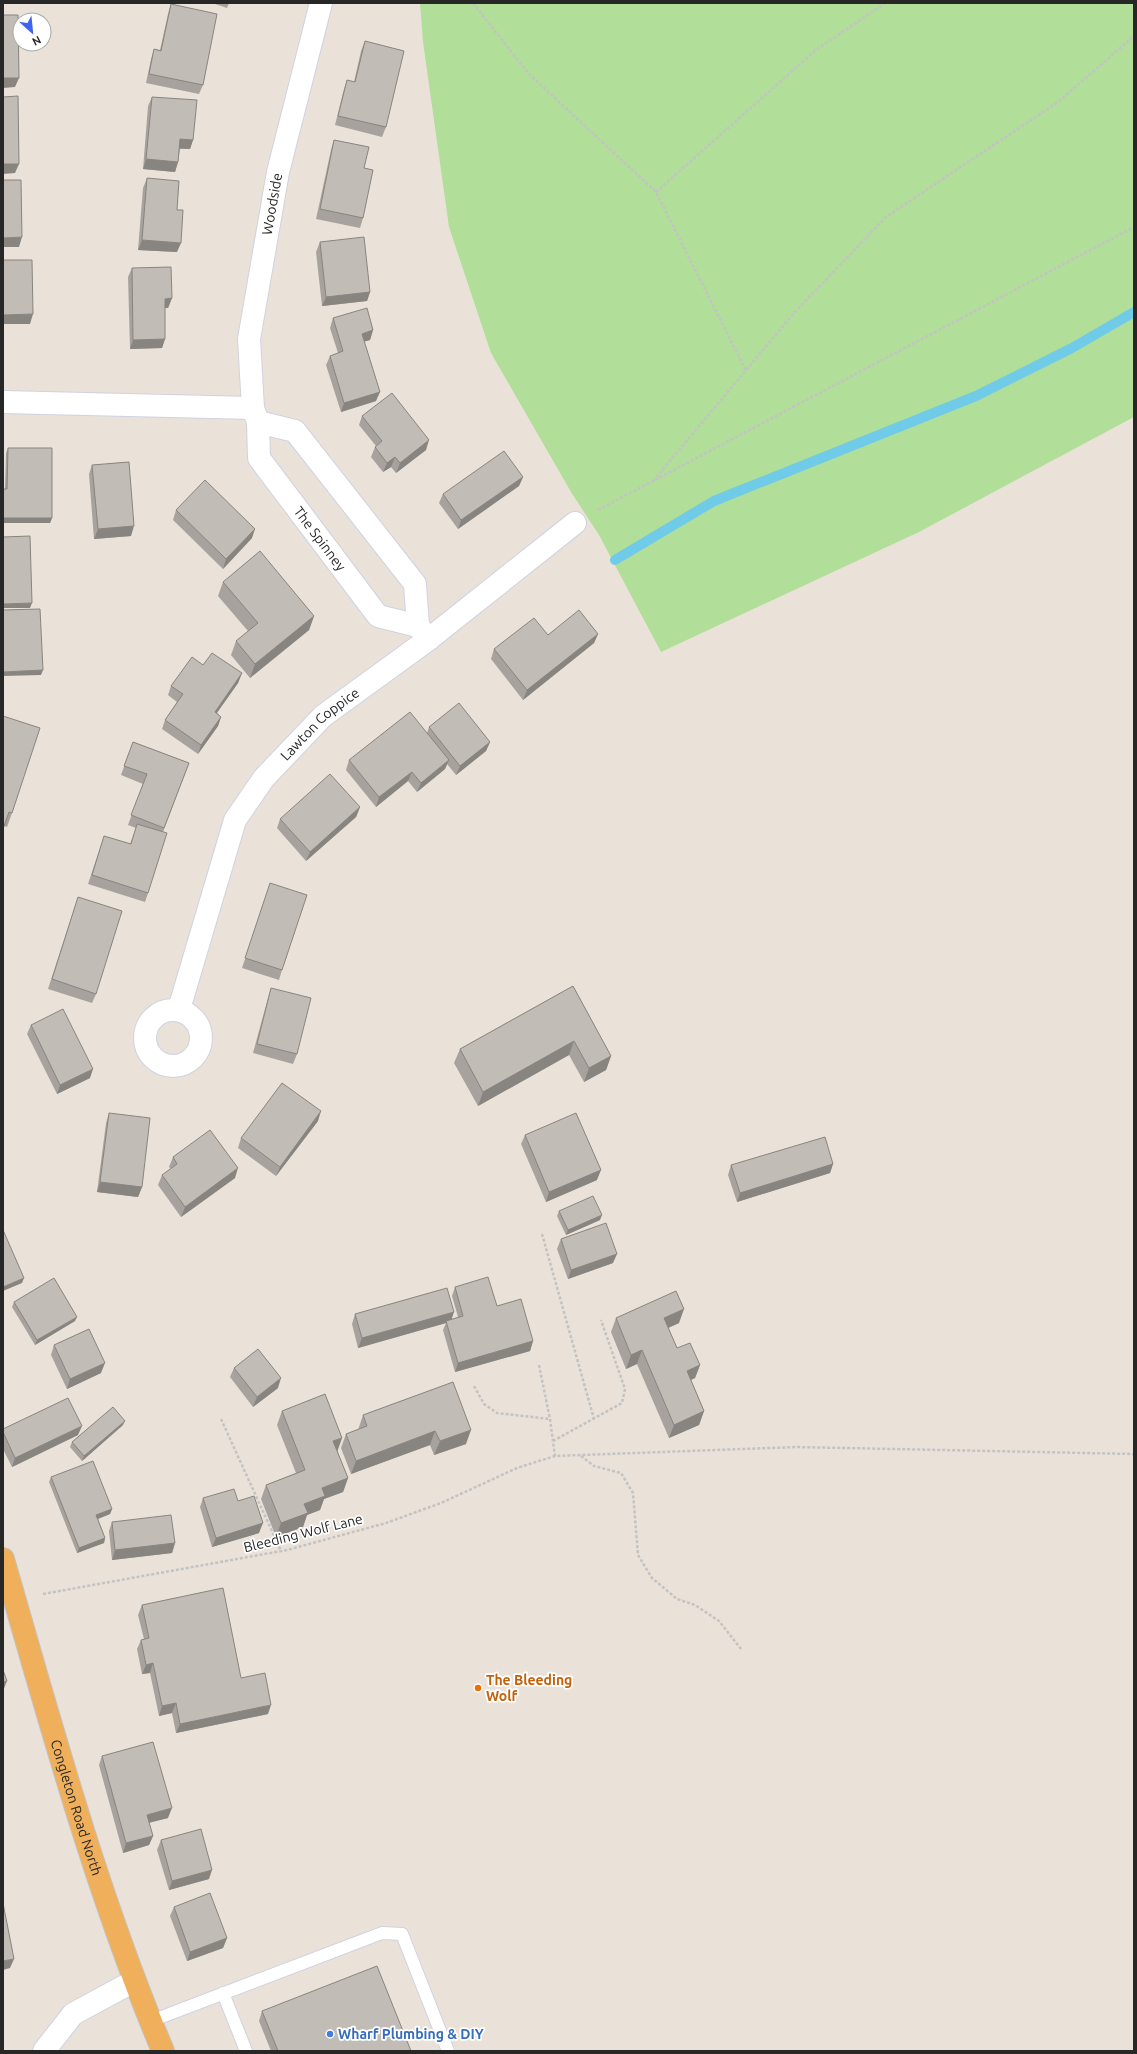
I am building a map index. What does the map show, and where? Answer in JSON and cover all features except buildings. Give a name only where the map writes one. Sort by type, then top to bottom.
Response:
[{"type":"highway","name":"Congleton Road North","points":[[3,1559],[72,1798],[134,1981],[163,2051]]},
{"type":"street","name":"Woodside","points":[[255,415],[249,339],[278,172],[321,3]]},
{"type":"street","points":[[3,402],[255,415],[295,431],[415,584],[424,633]]},
{"type":"street","name":"The Spinney","points":[[255,415],[258,458],[378,616],[424,633]]},
{"type":"street","name":"Lawton Coppice","points":[[179,1009],[235,820],[264,778],[323,716],[424,633],[575,523]]},
{"type":"street","points":[[44,2051],[73,2014],[134,1981]]},
{"type":"lane","points":[[150,2021],[382,1933],[402,1934],[448,2051]]},
{"type":"lane","points":[[223,1993],[246,2051]]},
{"type":"path","points":[[473,3],[528,73],[656,192],[746,371]]},
{"type":"path","points":[[656,192],[816,50],[885,3]]},
{"type":"path","points":[[653,481],[794,313],[886,217],[1058,102],[1134,36]]},
{"type":"path","points":[[575,523],[1134,227]]},
{"type":"path","points":[[542,1234],[594,1419]]},
{"type":"path","points":[[553,1441],[622,1403],[625,1389],[601,1320]]},
{"type":"path","points":[[539,1366],[550,1419],[555,1456]]},
{"type":"path","points":[[474,1386],[484,1404],[497,1413],[550,1419]]},
{"type":"path","points":[[221,1419],[281,1551]]},
{"type":"path","name":"Bleeding Wolf Lane","points":[[15,1599],[281,1551],[386,1523],[441,1504],[517,1468],[555,1456],[796,1447],[1134,1454]]},
{"type":"path","points":[[580,1456],[594,1466],[621,1474],[633,1493],[638,1555],[652,1578],[677,1599],[695,1605],[719,1621],[741,1649]]},
{"type":"green space","points":[[420,3],[1134,3],[1134,417],[919,532],[661,652],[599,535],[571,492],[491,353],[449,227],[423,42]]},
{"type":"waterway","points":[[615,560],[714,501],[976,396],[1072,348],[1134,312]]},
{"type":"place","name":"The Bleeding Wolf","points":[[478,1688]]},
{"type":"place","name":"Wharf Plumbing & DIY","points":[[330,2034]]}]
